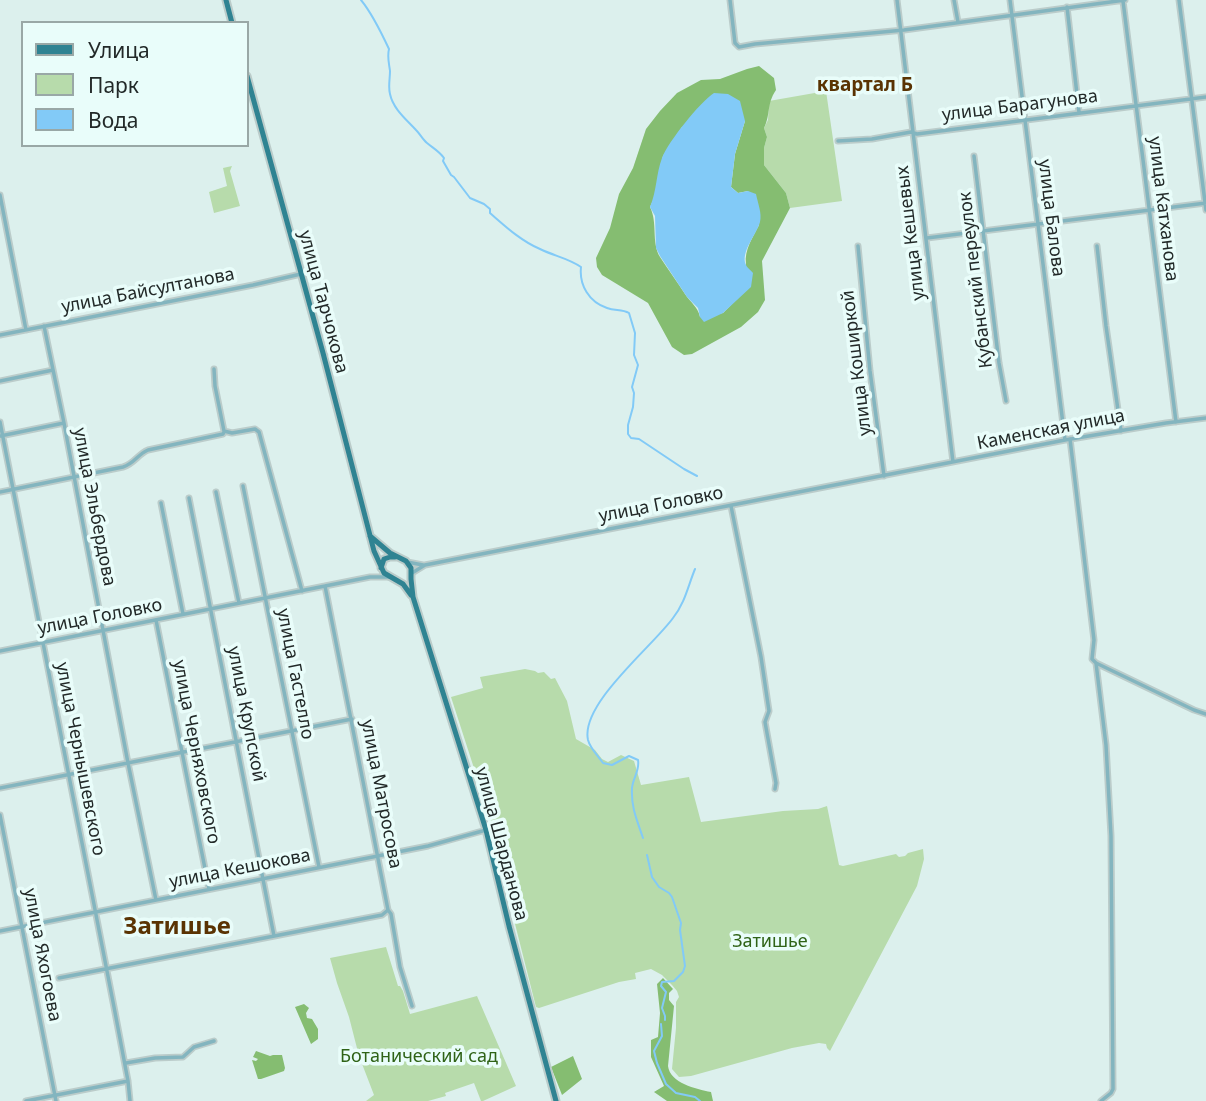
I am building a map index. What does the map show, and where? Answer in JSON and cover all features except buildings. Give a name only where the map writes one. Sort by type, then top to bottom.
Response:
[{"type":"main road","points":[[226,0],[231,21]]},
{"type":"main road","name":"улица Тарчокова","points":[[248,80],[370,536],[381,568]]},
{"type":"main road","points":[[370,536],[396,557]]},
{"type":"main road","points":[[390,556],[406,561],[411,568],[412,597],[398,581],[389,577],[381,568],[384,559],[390,556]]},
{"type":"main road","points":[[398,581],[406,580],[411,575]]},
{"type":"main road","name":"улица Шарданова","points":[[412,597],[486,830],[556,1101]]},
{"type":"street","points":[[730,0],[737,46],[900,30],[1123,0]]},
{"type":"street","name":"улица Кешевых","points":[[897,0],[953,462]]},
{"type":"street","points":[[954,0],[958,22]]},
{"type":"street","name":"улица Балова","points":[[1010,0],[1094,639],[1091,658],[1096,663],[1106,745],[1111,864],[1113,1089],[1101,1101]]},
{"type":"street","name":"улица Катханова","points":[[1123,0],[1176,422]]},
{"type":"street","points":[[1180,0],[1206,210]]},
{"type":"street","points":[[1067,7],[1079,112]]},
{"type":"street","name":"улица Барагунова","points":[[838,141],[917,134],[1206,97]]},
{"type":"street","name":"Кубанский переулок","points":[[974,156],[996,341],[1006,401]]},
{"type":"street","points":[[0,195],[26,330]]},
{"type":"street","points":[[926,238],[1206,203]]},
{"type":"street","name":"улица Коширкой","points":[[858,246],[870,371],[884,476]]},
{"type":"street","points":[[1097,246],[1121,431]]},
{"type":"street","name":"улица Байсултанова","points":[[0,335],[301,274]]},
{"type":"street","name":"улица Эльбердова","points":[[44,327],[156,900]]},
{"type":"street","points":[[214,369],[225,431]]},
{"type":"street","points":[[0,380],[53,370]]},
{"type":"street","name":"Каменская улица","points":[[902,472],[1068,440],[1206,418]]},
{"type":"street","name":"улица Чернышевского","points":[[0,422],[96,912],[130,1101]]},
{"type":"street","points":[[1,435],[64,423]]},
{"type":"street","points":[[225,431],[232,433],[255,429],[259,432],[302,591]]},
{"type":"street","points":[[0,492],[128,466],[143,452],[223,434],[225,431]]},
{"type":"street","name":"улица Головко","points":[[425,565],[902,472]]},
{"type":"street","name":"улица Гастелло","points":[[243,486],[319,867]]},
{"type":"street","points":[[216,492],[239,604]]},
{"type":"street","name":"улица Крупской","points":[[189,498],[274,936]]},
{"type":"street","points":[[161,503],[184,614]]},
{"type":"street","points":[[731,506],[761,657],[769,711],[765,722],[775,789]]},
{"type":"street","points":[[406,561],[425,565]]},
{"type":"street","points":[[411,575],[425,565]]},
{"type":"street","points":[[370,577],[381,568]]},
{"type":"street","points":[[370,577],[389,577]]},
{"type":"street","name":"улица Головко","points":[[0,651],[370,577]]},
{"type":"street","name":"улица Матросова","points":[[325,586],[388,910],[412,1006]]},
{"type":"street","name":"улица Черняховского","points":[[156,620],[209,889]]},
{"type":"street","points":[[1096,663],[1206,714]]},
{"type":"street","points":[[0,788],[352,719]]},
{"type":"street","name":"улица Яхогоева","points":[[0,815],[56,1101]]},
{"type":"street","name":"улица Кешокова","points":[[0,931],[428,846],[486,830]]},
{"type":"street","points":[[59,978],[382,915],[388,910]]},
{"type":"street","points":[[125,1064],[155,1058],[183,1057],[194,1047],[214,1041]]},
{"type":"street","points":[[26,1101],[128,1081]]},
{"type":"green space","points":[[759,66],[774,78],[776,90],[764,128],[767,137],[764,165],[786,193],[790,208],[762,261],[765,300],[758,312],[741,327],[692,354],[684,355],[672,347],[648,303],[602,275],[596,258],[610,228],[619,194],[633,168],[646,129],[660,111],[677,93],[701,80],[720,79]],"holes":[[[745,121],[735,154],[731,187],[738,193],[748,191],[759,225],[748,249],[746,264],[731,305],[723,313],[700,317],[657,251],[650,207],[656,194],[663,156],[682,127]]]},
{"type":"green space","points":[[826,91],[842,201],[790,208],[786,193],[764,165],[767,137],[764,128],[768,120],[769,101]]},
{"type":"green space","points":[[232,166],[230,171],[240,206],[214,213],[209,192],[227,186],[223,168]]},
{"type":"green space","name":"Затишье","points":[[525,669],[544,672],[551,679],[555,678],[567,701],[576,739],[595,750],[608,762],[621,755],[634,761],[641,785],[689,777],[701,822],[827,806],[839,865],[896,854],[899,857],[905,856],[923,849],[924,859],[917,886],[830,1051],[826,1044],[819,1043],[679,1077],[672,1069],[676,1002],[679,997],[662,975],[651,969],[635,973],[636,979],[536,1007],[512,912],[517,908],[514,895],[504,877],[490,829],[493,827],[451,697],[483,688],[480,677]]},
{"type":"green space","name":"Ботанический сад","points":[[386,947],[410,1014],[477,996],[516,1086],[483,1101],[474,1083],[428,1101],[366,1101],[374,1095],[359,1056],[330,958]]},
{"type":"green space","points":[[663,978],[673,989],[669,993],[669,1000],[674,1006],[668,1066],[670,1072],[685,1084],[711,1092],[713,1101],[667,1101],[654,1092],[664,1086],[651,1057],[651,1040],[658,1037],[660,1013],[657,984]]},
{"type":"green space","points":[[304,1004],[309,1008],[307,1018],[312,1019],[318,1029],[318,1039],[311,1044],[295,1007]]},
{"type":"green space","points":[[256,1051],[270,1056],[282,1055],[284,1071],[258,1079],[252,1060],[258,1059],[253,1057]]},
{"type":"green space","points":[[573,1056],[582,1079],[562,1095],[551,1067]]},
{"type":"water","points":[[714,93],[728,94],[740,101],[745,121],[735,154],[731,187],[738,193],[748,191],[756,194],[760,219],[745,254],[746,265],[753,273],[751,287],[723,313],[704,322],[698,308],[687,297],[656,248],[655,216],[650,207],[665,151],[693,113]]},
{"type":"waterway","points":[[361,0],[389,49],[389,89],[394,105],[426,142],[444,158],[451,175],[470,198],[484,204],[490,209],[490,213],[526,242],[581,267],[586,292],[595,302],[629,313],[635,333],[634,355],[638,365],[632,387],[633,407],[628,434],[697,476]]},
{"type":"waterway","points":[[643,838],[632,795],[638,760],[629,756],[612,765],[603,763],[589,743],[589,726],[606,693],[677,612],[695,569]]},
{"type":"waterway","points":[[647,855],[652,877],[659,887],[672,897],[681,923],[685,966],[674,981],[662,982],[661,986],[666,992],[662,1008],[665,1020]]},
{"type":"waterway","points":[[661,1024],[662,1036],[654,1051],[666,1084],[676,1093],[695,1097],[700,1101]]},
{"type":"district","name":"квартал Б","points":[[865,86]]},
{"type":"district","name":"Затишье","points":[[177,927]]}]
